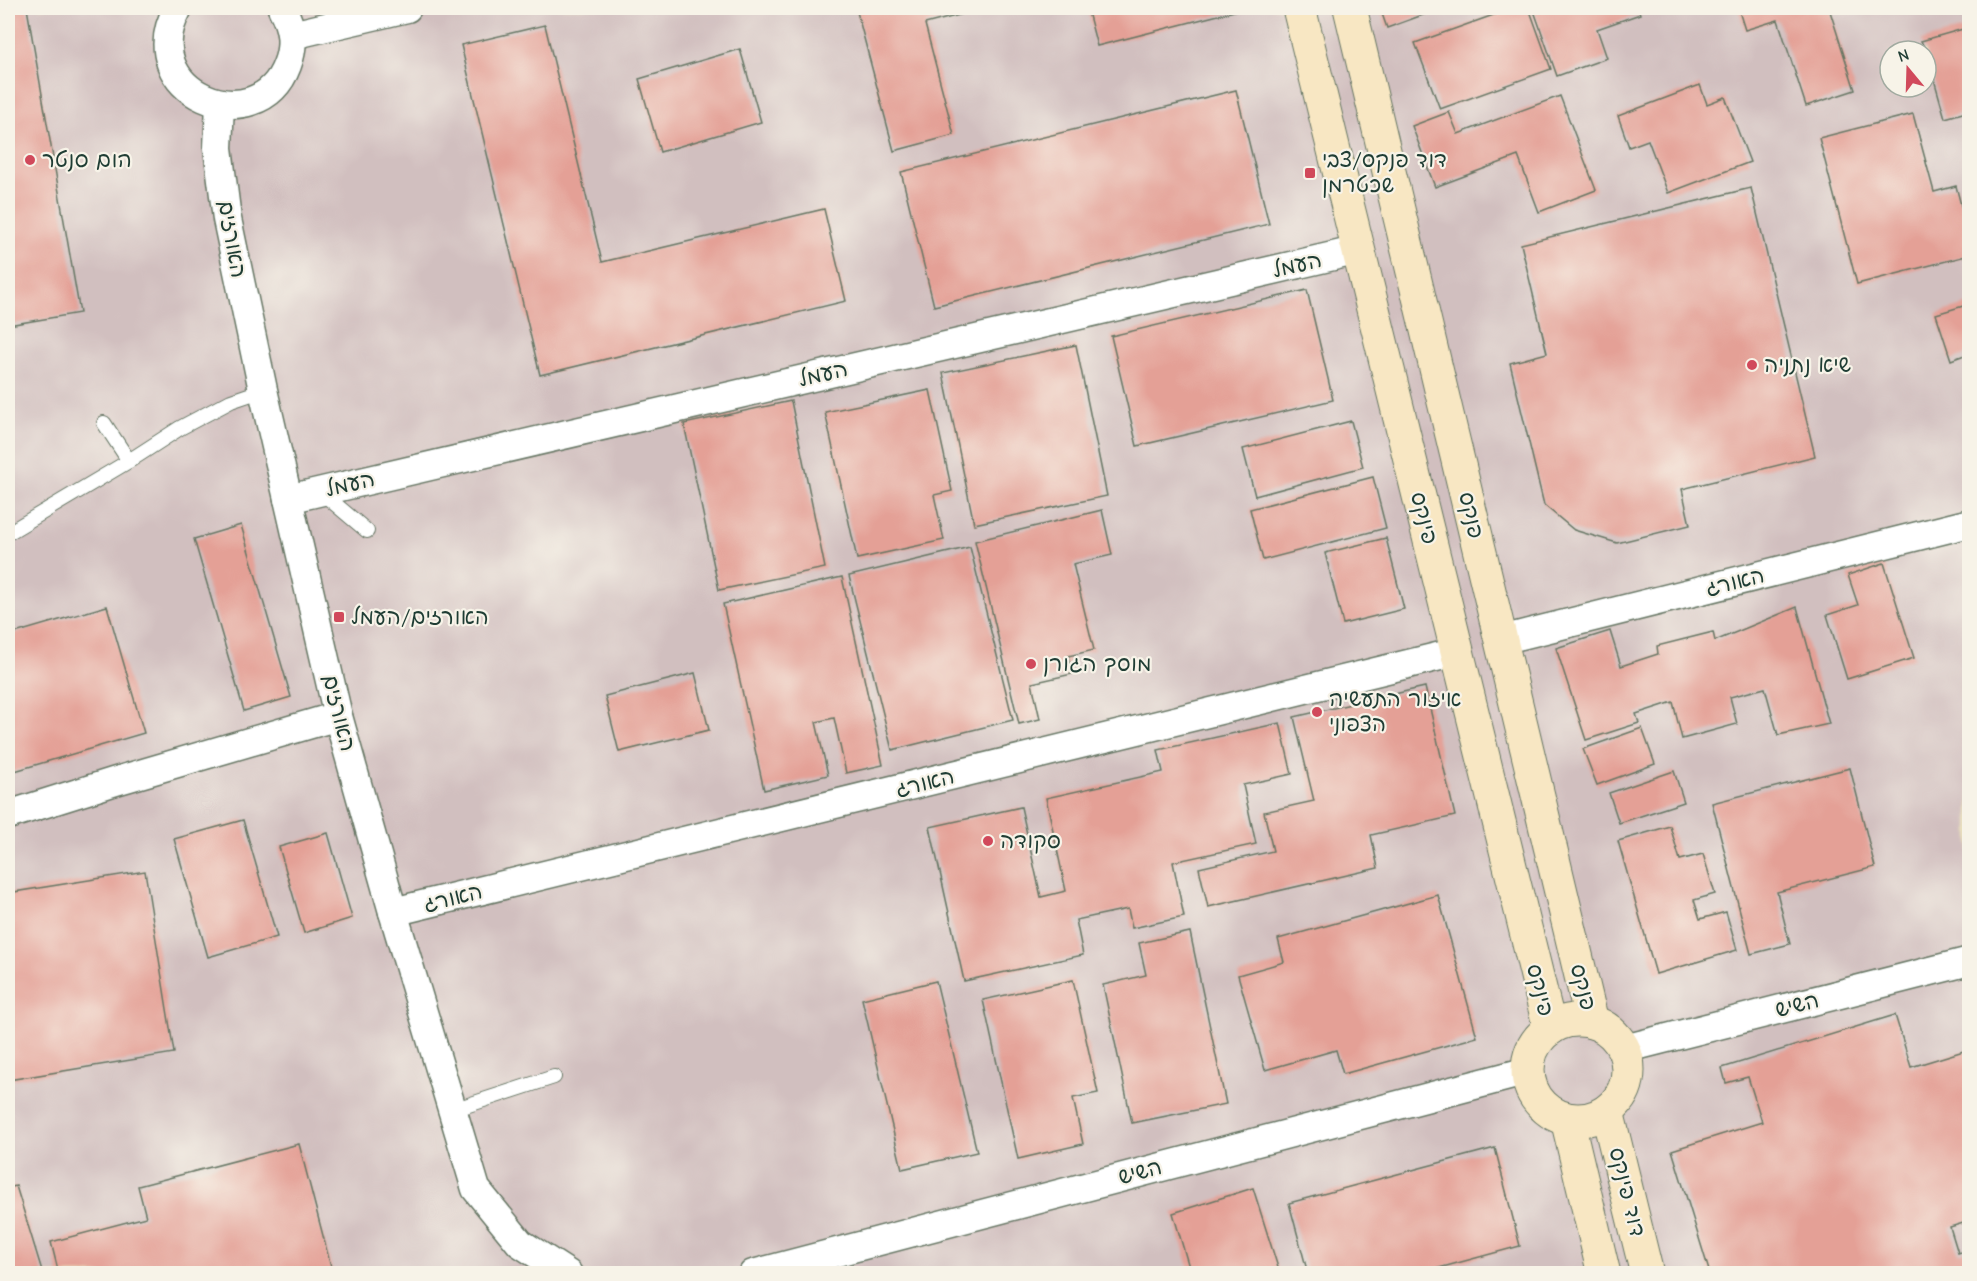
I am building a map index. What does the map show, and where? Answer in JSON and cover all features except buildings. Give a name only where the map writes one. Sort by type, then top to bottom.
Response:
[{"type":"street","points":[[178,8],[170,22],[167,44],[171,65],[182,83],[199,97],[220,104],[239,104],[257,98],[273,87],[285,72],[291,54],[292,35],[282,8]]},
{"type":"street","points":[[292,35],[407,8]]},
{"type":"street","name":"פינקס","points":[[1299,8],[1550,1029]]},
{"type":"street","name":"פנקס","points":[[1350,8],[1592,1022]]},
{"type":"street","name":"האורזים","points":[[220,104],[218,148],[227,219],[263,390],[338,716],[393,912],[476,1189],[520,1243],[568,1274]]},
{"type":"street","name":"העמל","points":[[288,498],[1359,250]]},
{"type":"street","name":"האורג","points":[[1501,640],[1970,523]]},
{"type":"street","name":"האורג","points":[[393,912],[1457,652]]},
{"type":"street","points":[[8,815],[338,716]]},
{"type":"street","name":"השיש","points":[[1624,1049],[1970,962]]},
{"type":"street","points":[[1574,1020],[1592,1022],[1614,1035],[1624,1049],[1628,1066],[1626,1083],[1619,1099],[1607,1111],[1584,1119],[1567,1119],[1554,1114],[1540,1102],[1531,1088],[1528,1071],[1530,1057],[1537,1041],[1557,1024],[1574,1020]]},
{"type":"street","name":"השיש","points":[[753,1274],[1528,1071]]},
{"type":"street","name":"דוד פינקס","points":[[1607,1111],[1647,1274]]},
{"type":"street","points":[[1567,1119],[1604,1274]]},
{"type":"lane","points":[[8,532],[129,461],[180,428],[231,401],[263,390]]},
{"type":"lane","points":[[104,423],[129,461]]},
{"type":"lane","points":[[320,491],[367,531]]},
{"type":"lane","points":[[453,1110],[554,1077]]},
{"type":"shaded area","points":[[8,8],[1969,8],[1969,1273],[8,1273]]},
{"type":"place","name":"הום סנטר","points":[[30,160]]},
{"type":"place","name":"דוד פנקס/צבי שכטרמן","points":[[1310,173]]},
{"type":"place","name":"שיא נתניה","points":[[1752,365]]},
{"type":"place","name":"האורזים/העמל","points":[[339,617]]},
{"type":"place","name":"מוסך הגורן","points":[[1031,664]]},
{"type":"place","name":"איזור התעשיה הצפוני","points":[[1317,712]]},
{"type":"place","name":"סקודה","points":[[988,841]]}]
